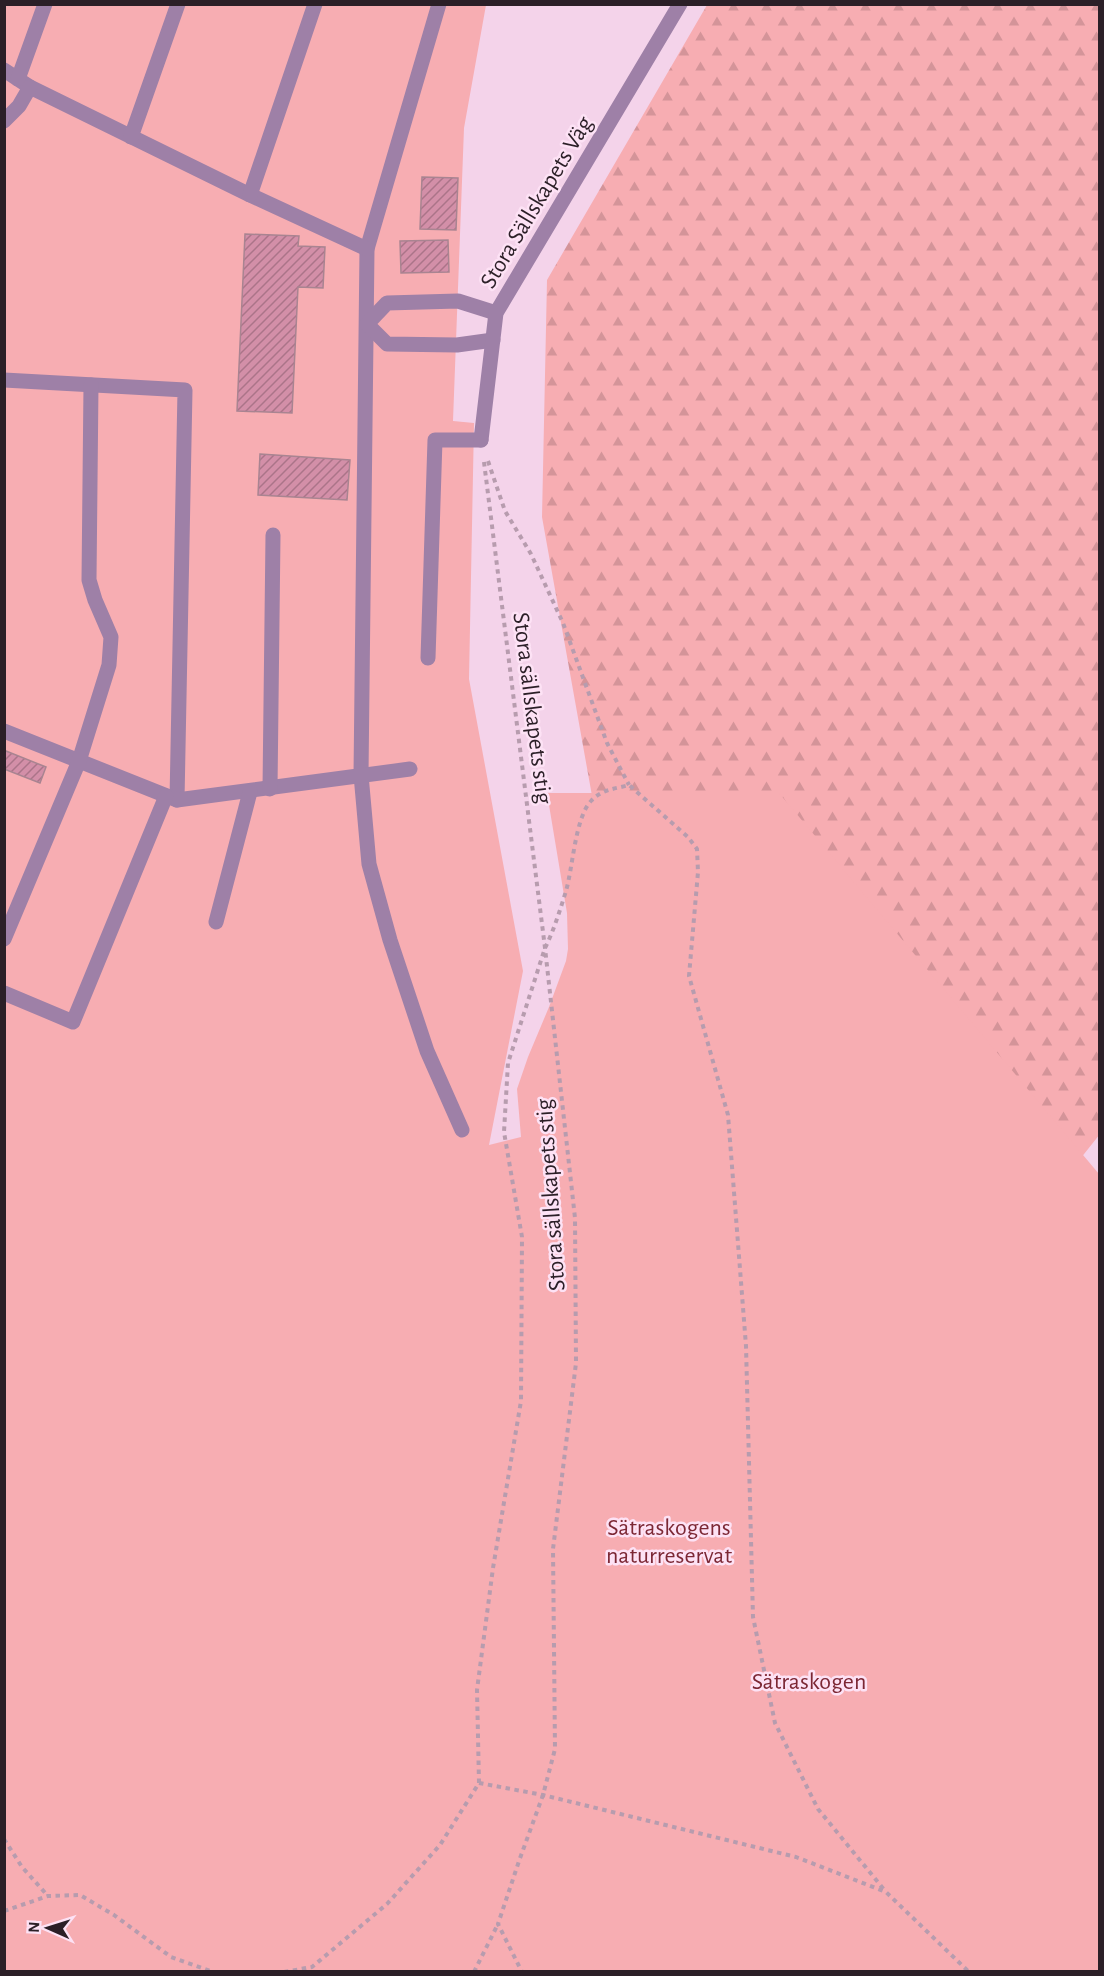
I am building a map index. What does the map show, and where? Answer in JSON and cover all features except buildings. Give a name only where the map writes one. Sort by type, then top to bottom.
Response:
[{"type":"street","points":[[4,121],[20,106],[45,4]]},
{"type":"street","points":[[131,137],[178,4]]},
{"type":"street","points":[[250,195],[315,4]]},
{"type":"street","points":[[439,4],[367,249],[361,775],[369,864],[390,940],[427,1051],[462,1130]]},
{"type":"street","name":"Stora Sällskapets Väg","points":[[481,440],[496,313],[680,4]]},
{"type":"street","points":[[4,70],[24,83],[131,137],[367,249]]},
{"type":"street","points":[[367,324],[387,303],[458,301],[496,313]]},
{"type":"street","points":[[367,324],[387,344],[457,345],[493,340]]},
{"type":"street","points":[[4,380],[185,390],[171,798],[74,1022],[4,993]]},
{"type":"street","points":[[4,939],[79,761],[109,665],[111,637],[89,580],[92,385]]},
{"type":"street","points":[[428,658],[435,440],[481,440]]},
{"type":"street","points":[[270,789],[273,535]]},
{"type":"street","points":[[4,731],[171,798],[250,792],[410,769]]},
{"type":"street","points":[[216,922],[250,792]]},
{"type":"path","points":[[481,440],[505,511],[531,554],[563,623],[607,743],[629,785],[688,837],[697,849],[698,872],[689,976],[728,1115],[746,1346],[753,1617],[775,1723],[818,1809],[886,1892],[969,1971]]},
{"type":"path","name":"Stora sällskapets stig","points":[[474,1971],[498,1924],[543,1795],[555,1749],[553,1548],[576,1363],[575,1218],[545,948],[481,440]]},
{"type":"path","points":[[284,1971],[312,1967],[387,1904],[440,1845],[479,1784],[477,1689],[493,1568],[520,1401],[522,1237],[504,1132],[508,1063],[545,948],[566,892],[583,813],[591,801],[607,789],[629,785]]},
{"type":"path","points":[[479,1784],[543,1795],[796,1857],[886,1892]]},
{"type":"path","points":[[4,1839],[22,1867],[48,1896]]},
{"type":"path","points":[[4,1911],[48,1896],[80,1895],[114,1915],[171,1957],[213,1971]]},
{"type":"path","points":[[498,1924],[522,1971]]},
{"type":"green space","name":"Sätraskogens naturreservat","points":[[5,5],[486,5],[464,128],[453,421],[474,423],[469,679],[523,971],[489,1145],[521,1137],[517,1089],[566,961],[568,949],[567,913],[547,793],[779,793],[1099,1174],[1099,1971],[5,1972]]},
{"type":"green space","name":"Sätraskogen","points":[[707,5],[1099,5],[1100,1134],[1053,1193],[1099,1971],[4,1004],[588,1487],[594,807],[542,517],[547,280]]}]
